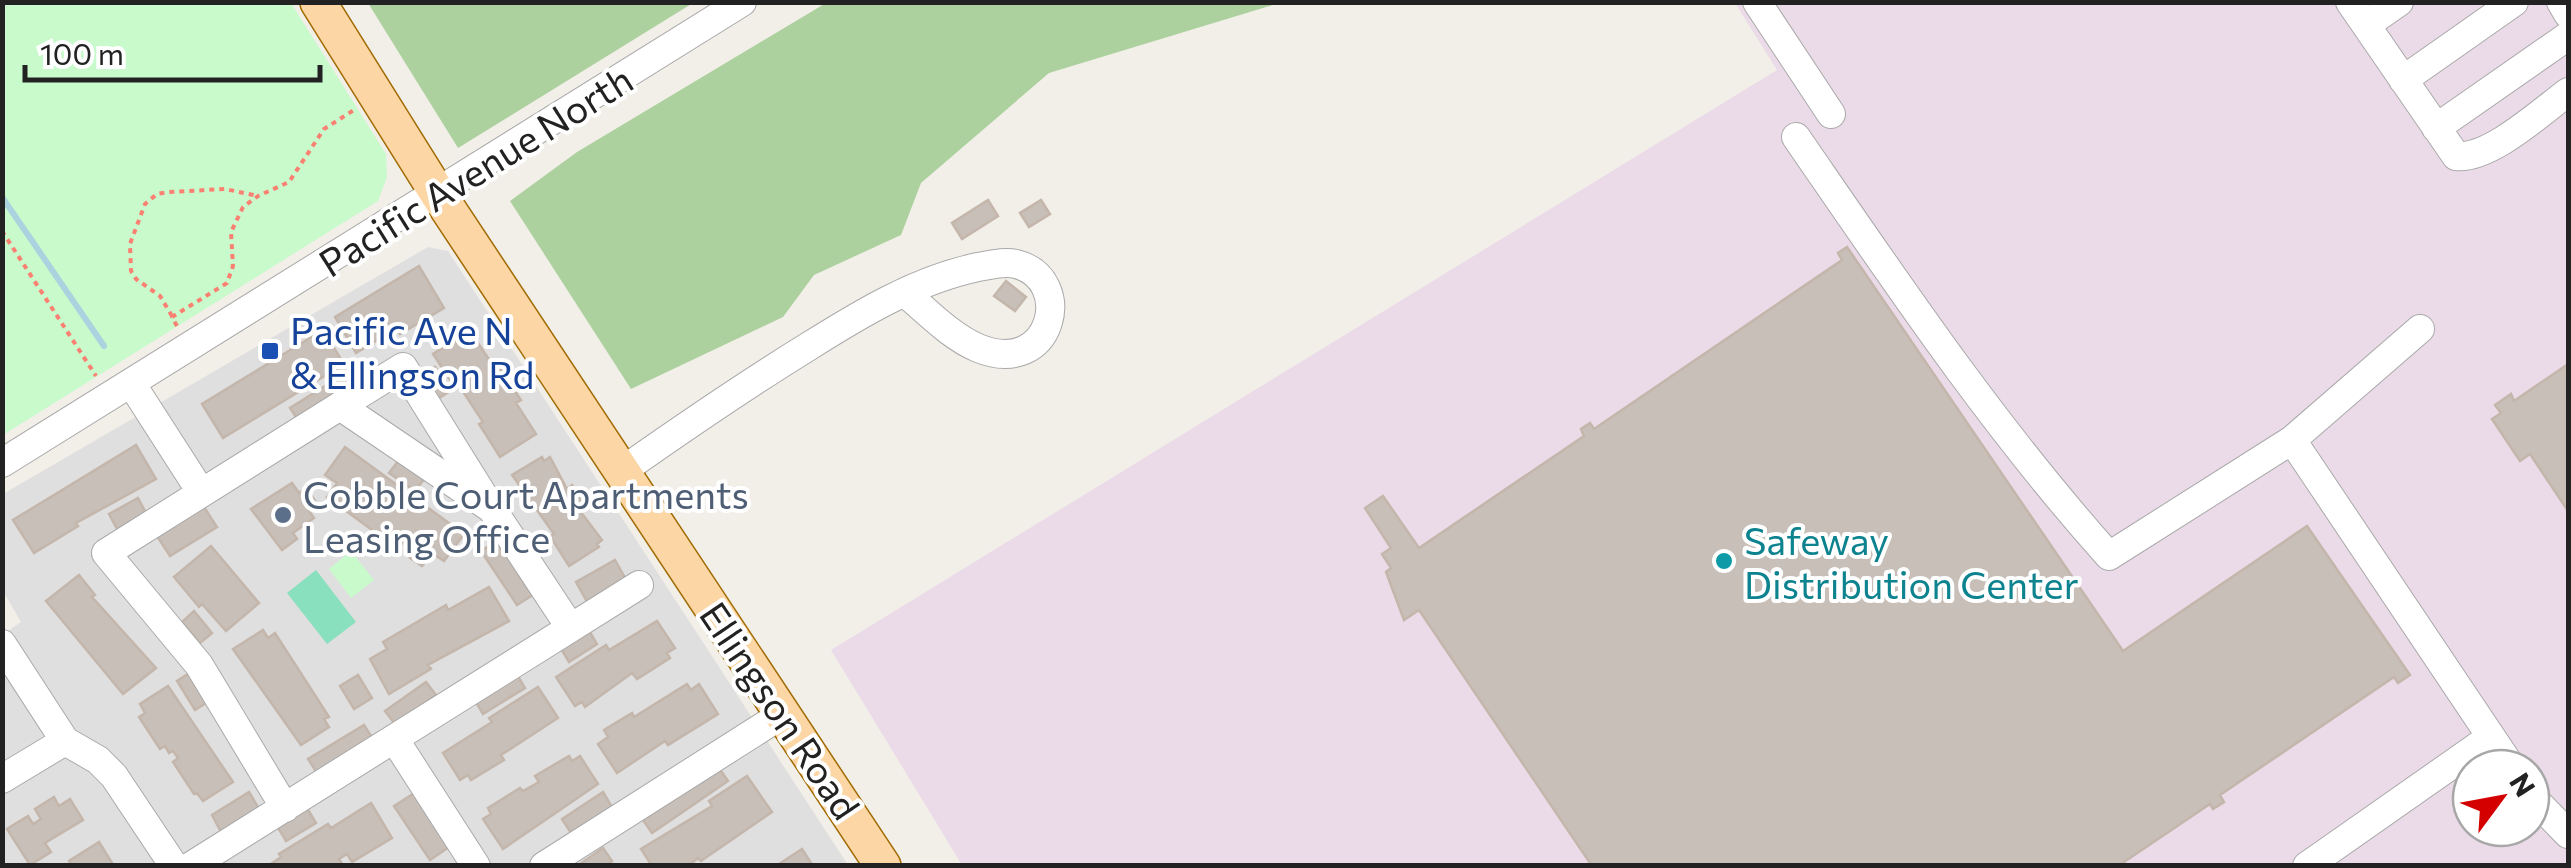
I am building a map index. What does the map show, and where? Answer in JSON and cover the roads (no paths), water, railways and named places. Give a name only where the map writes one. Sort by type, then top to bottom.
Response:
[{"type":"main road","name":"Ellingson Road","points":[[318,2],[438,194],[883,866]]},
{"type":"street","name":"Pacific Avenue North","points":[[2,463],[742,2]]},
{"type":"street","points":[[1757,2],[1831,114]]},
{"type":"street","points":[[2399,2],[2358,14],[2456,156],[2467,157],[2500,142],[2568,92]]},
{"type":"street","points":[[2403,80],[2514,2]]},
{"type":"street","points":[[2560,2],[2568,14]]},
{"type":"street","points":[[2436,128],[2568,36]]},
{"type":"street","points":[[1796,138],[1941,346],[2040,479],[2109,556],[2292,440],[2420,329]]},
{"type":"street","points":[[622,471],[726,398],[837,329],[906,292],[947,274],[994,264],[1016,264],[1031,272],[1044,287],[1050,302],[1050,322],[1042,339],[1026,351],[1004,354],[957,336],[906,292]]},
{"type":"street","points":[[285,808],[199,665],[106,553],[201,492],[404,367],[570,627]]},
{"type":"street","points":[[120,390],[201,492]]},
{"type":"street","points":[[340,406],[492,510]]},
{"type":"street","points":[[2292,440],[2498,748]]},
{"type":"street","points":[[191,866],[639,586]]},
{"type":"street","points":[[2,644],[65,740],[98,760],[114,776],[174,866]]},
{"type":"street","points":[[544,866],[784,714]]},
{"type":"street","points":[[2306,866],[2491,737]]},
{"type":"street","points":[[2,779],[65,740]]},
{"type":"street","points":[[395,740],[476,866]]},
{"type":"waterway","points":[[2,197],[104,346]]},
{"type":"place","name":"Pacific Ave N & Ellingson Rd","points":[[270,351]]},
{"type":"place","name":"Cobble Court Apartments Leasing Office","points":[[283,515]]},
{"type":"place","name":"Safeway Distribution Center","points":[[1724,561]]}]
